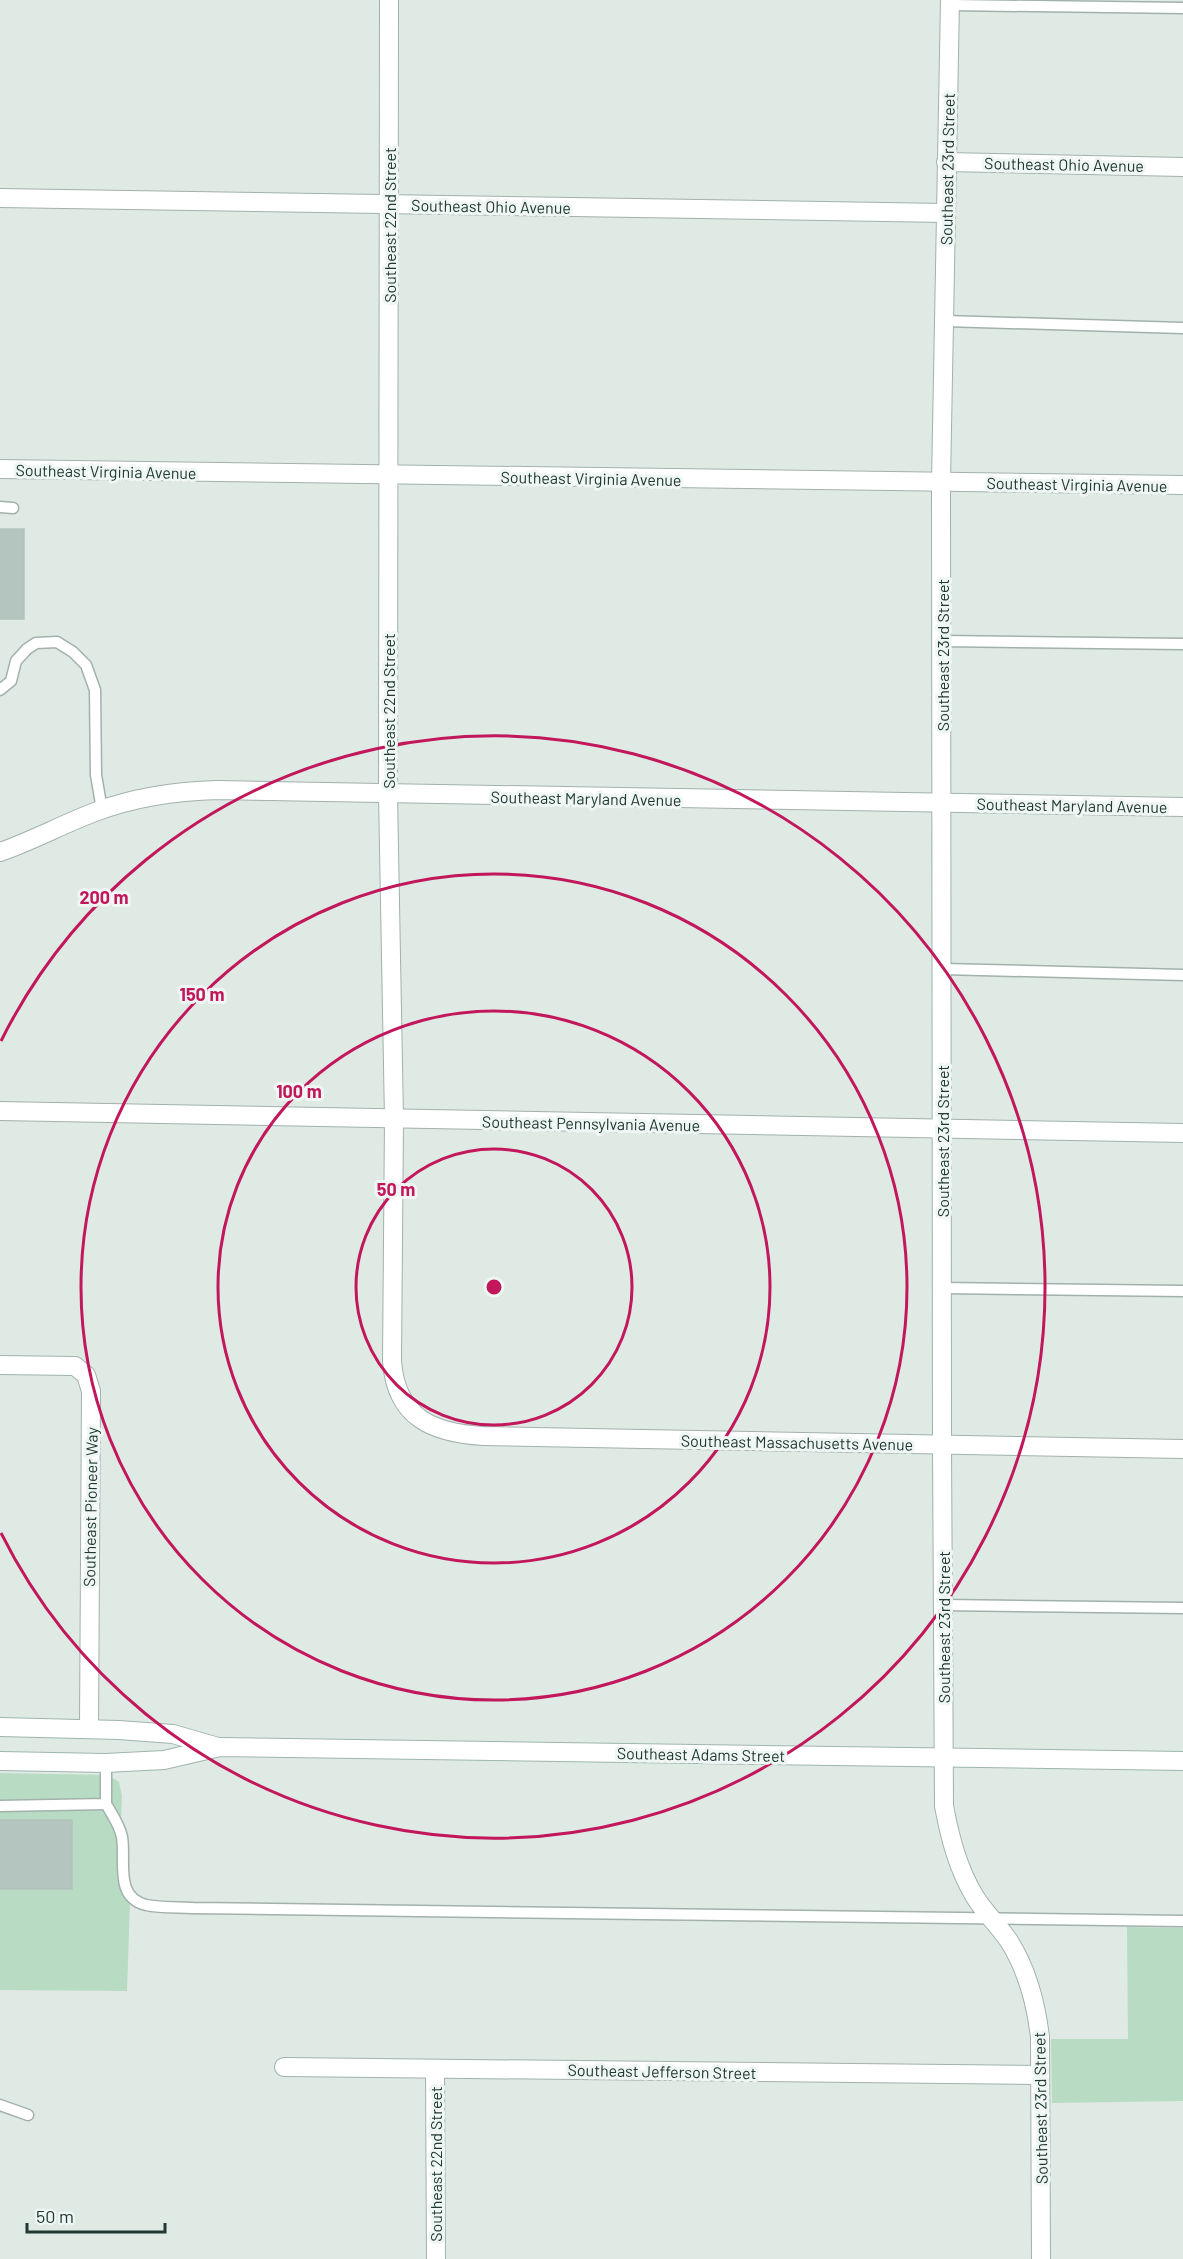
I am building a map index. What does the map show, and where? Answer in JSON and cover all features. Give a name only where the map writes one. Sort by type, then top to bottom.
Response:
[{"type":"street","name":"Southeast 22nd Street","points":[[389,0],[388,794],[394,1119],[393,1372],[403,1400],[416,1415]]},
{"type":"street","name":"Southeast 23rd Street","points":[[950,3],[941,483],[944,1806],[950,1836],[961,1869],[976,1898],[1009,1940],[1031,1987],[1040,2037],[1041,2259]]},
{"type":"street","name":"Southeast Ohio Avenue","points":[[946,162],[1183,167]]},
{"type":"street","name":"Southeast Ohio Avenue","points":[[0,198],[946,213]]},
{"type":"street","name":"Southeast Virginia Avenue","points":[[0,469],[1183,485]]},
{"type":"street","name":"Southeast Maryland Avenue","points":[[0,852],[102,810],[154,796],[194,791],[1183,807]]},
{"type":"street","name":"Southeast Pennsylvania Avenue","points":[[0,1111],[1183,1133]]},
{"type":"street","name":"Southeast Pioneer Way","points":[[0,1365],[75,1366],[86,1375],[92,1391],[89,1729]]},
{"type":"street","name":"Southeast Massachusetts Avenue","points":[[416,1415],[427,1424],[443,1431],[483,1436],[1183,1449]]},
{"type":"street","name":"Southeast Adams Street","points":[[0,1727],[173,1734],[220,1747]]},
{"type":"street","name":"Southeast Adams Street","points":[[0,1761],[164,1760],[220,1747],[1183,1761]]},
{"type":"street","name":"Southeast Jefferson Street","points":[[284,2067],[1040,2075]]},
{"type":"street","name":"Southeast 22nd Street","points":[[435,2068],[436,2259]]},
{"type":"lane","points":[[950,3],[1183,8]]},
{"type":"lane","points":[[945,321],[1183,328]]},
{"type":"lane","points":[[0,507],[13,507]]},
{"type":"lane","points":[[942,641],[1183,644]]},
{"type":"lane","points":[[0,690],[11,681],[16,661],[36,643],[57,642],[86,664],[94,690],[96,775],[102,810]]},
{"type":"lane","points":[[943,969],[1183,975]]},
{"type":"lane","points":[[942,1288],[1183,1291]]},
{"type":"lane","points":[[943,1605],[1183,1608]]},
{"type":"lane","points":[[106,1762],[106,1804],[122,1835],[124,1885],[129,1894],[138,1902],[148,1905],[193,1908],[1183,1921]]},
{"type":"lane","points":[[0,1806],[106,1804]]},
{"type":"lane","points":[[0,2105],[27,2115]]},
{"type":"green space","points":[[0,1773],[108,1775],[119,1782],[122,1796],[119,1871],[121,1891],[130,1902],[127,1991],[0,1990]]},
{"type":"green space","points":[[1127,1927],[1183,1928],[1183,2101],[1052,2103],[1051,2039],[1128,2039]]},
{"type":"building","points":[[0,529],[24,529],[24,619],[0,619]]},
{"type":"building","points":[[0,1820],[72,1820],[72,1889],[0,1889]]}]
